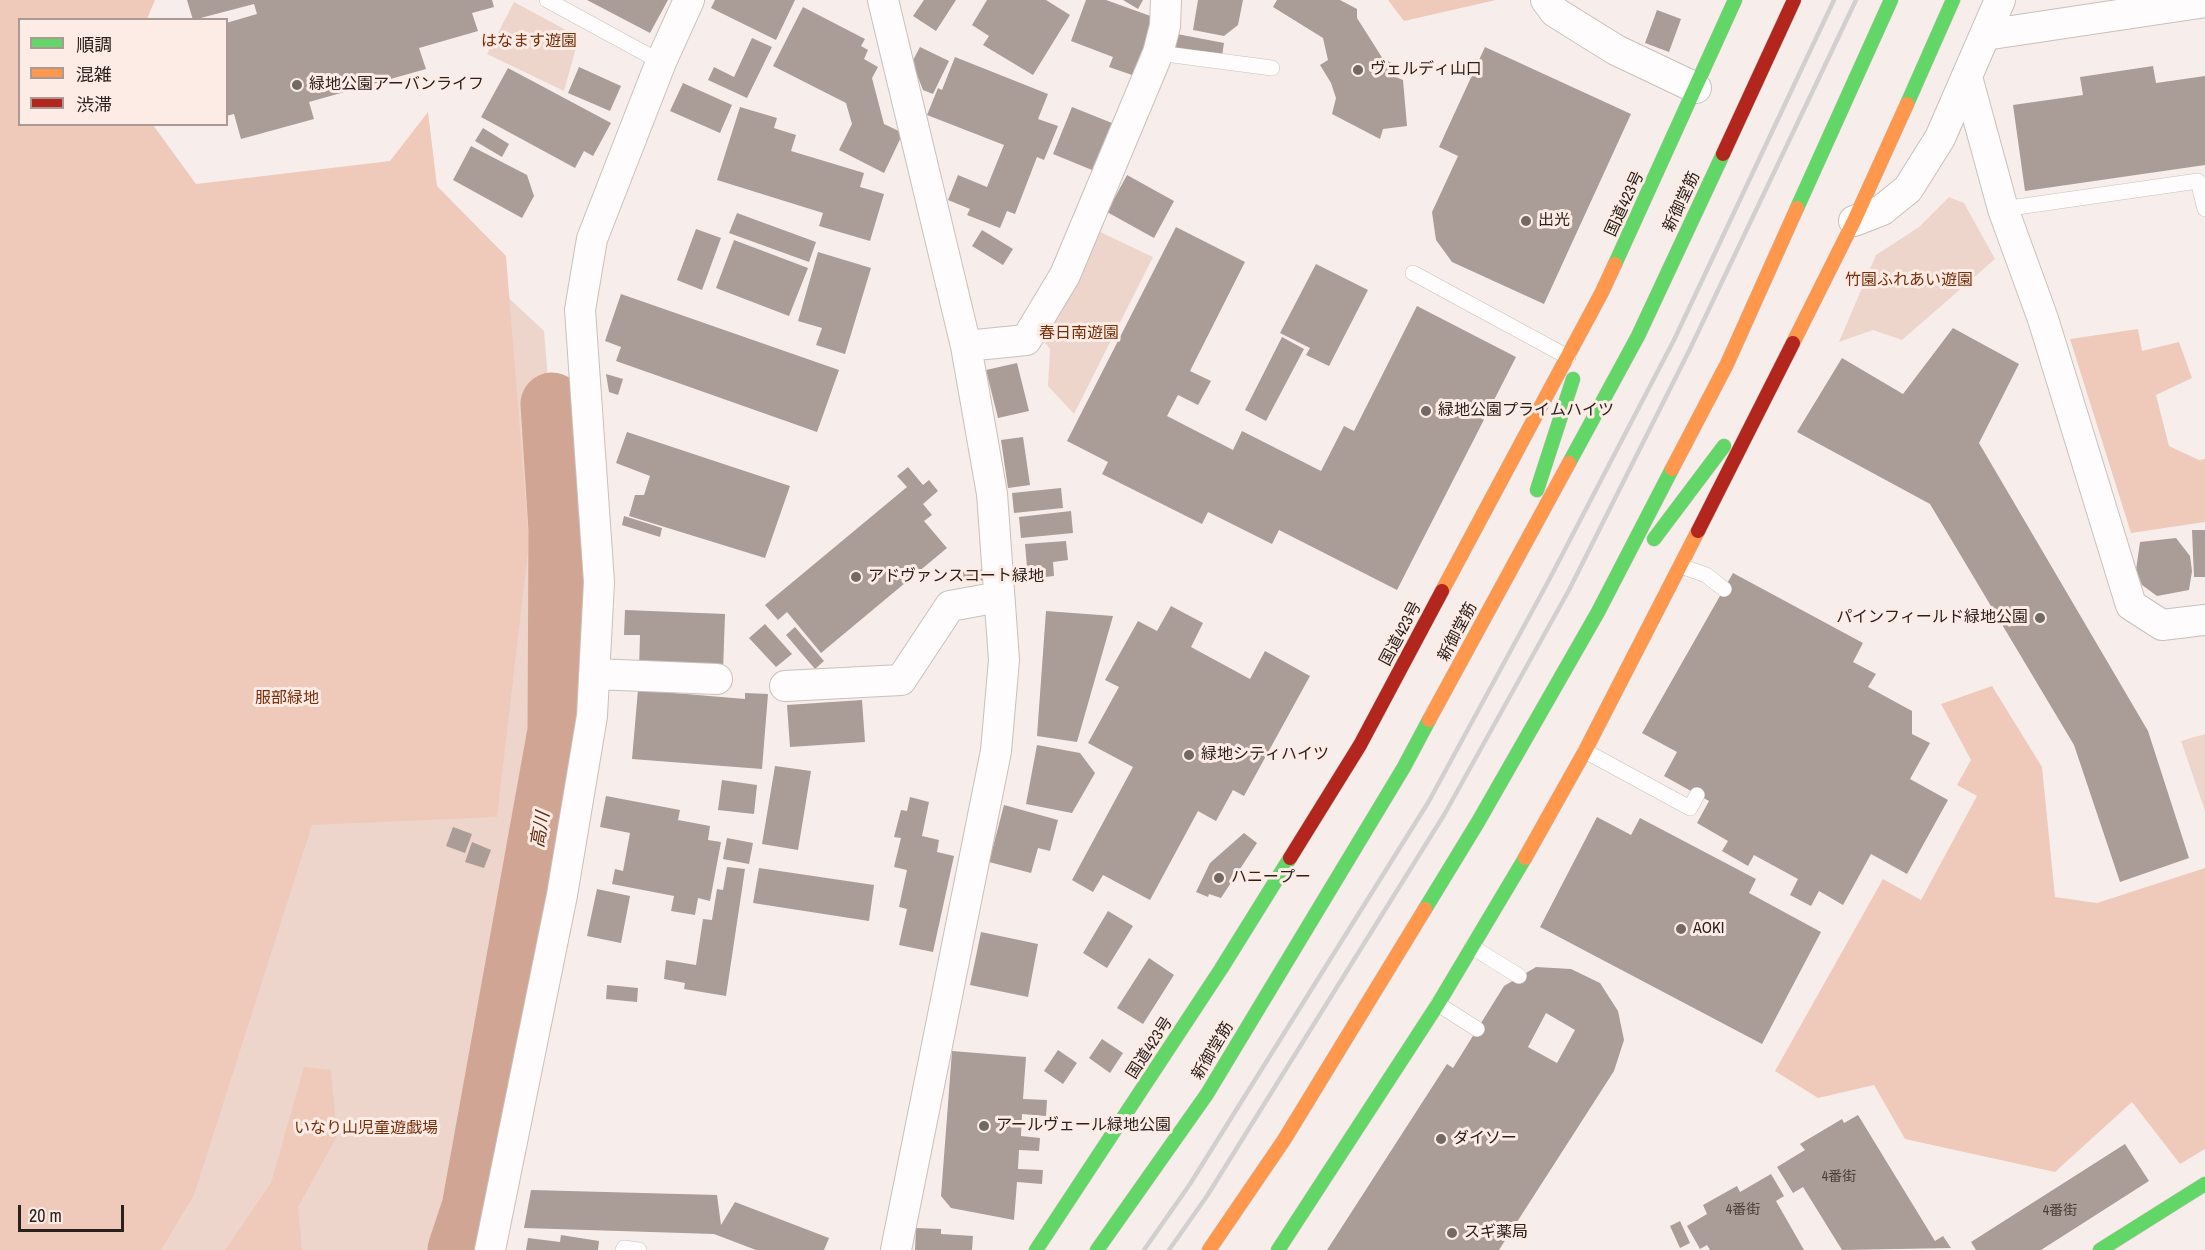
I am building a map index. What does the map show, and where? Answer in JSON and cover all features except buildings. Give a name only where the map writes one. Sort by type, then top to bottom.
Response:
[{"type":"main road","name":"国道423号","points":[[1036,1250],[1221,969],[1360,745],[1602,292],[1736,0]]},
{"type":"main road","name":"新御堂筋","points":[[1097,1250],[1207,1094],[1404,767],[1638,336],[1794,0]]},
{"type":"main road","points":[[1278,1250],[1438,1004],[1585,751],[1682,566],[1854,221],[1953,0]]},
{"type":"main road","points":[[1209,1250],[1284,1140],[1478,822],[1598,612],[1727,364],[1891,1]]},
{"type":"main road","points":[[1510,571],[1602,292]]},
{"type":"main road","points":[[1598,612],[1773,382]]},
{"type":"main road","points":[[2100,1250],[2205,1184]]},
{"type":"street","points":[[490,1250],[562,894],[592,716],[599,582],[580,310],[592,239],[661,62],[689,0]]},
{"type":"street","points":[[883,0],[966,346],[992,494],[1004,660],[996,751],[896,1250]]},
{"type":"street","points":[[966,346],[1026,340],[1065,275],[1158,53],[1165,26],[1166,0]]},
{"type":"street","points":[[1546,0],[1555,12],[1616,50],[1696,88]]},
{"type":"street","points":[[1854,221],[1882,210],[1908,189],[1940,138],[2000,0]]},
{"type":"street","points":[[1985,35],[2205,2]]},
{"type":"street","points":[[1967,77],[2003,209],[2043,319],[2131,605],[2162,625],[2205,620]]},
{"type":"street","points":[[785,686],[901,680],[950,606],[999,597]]},
{"type":"street","points":[[594,674],[717,679]]},
{"type":"lane","points":[[547,0],[661,62]]},
{"type":"lane","points":[[1158,53],[1272,68]]},
{"type":"lane","points":[[2003,209],[2198,181],[2205,209]]},
{"type":"lane","points":[[1413,273],[1568,357]]},
{"type":"lane","points":[[1682,566],[1706,575],[1724,589]]},
{"type":"lane","points":[[1585,751],[1690,808],[1697,795]]},
{"type":"lane","points":[[1472,947],[1519,976]]},
{"type":"lane","points":[[1438,1004],[1477,1029]]},
{"type":"lane","points":[[623,1250],[624,1248],[639,1250]]},
{"type":"green space","name":"服部緑地","points":[[0,0],[37,0],[22,18],[18,18],[18,126],[25,126],[188,198],[401,197],[544,331],[576,716],[467,1250],[0,1250]]},
{"type":"green space","name":"服部緑地","points":[[0,0],[155,0],[147,18],[18,18],[18,126],[154,126],[196,184],[390,161],[428,112],[437,186],[506,256],[529,543],[497,817],[312,825],[194,1195],[161,1250],[0,1250]]},
{"type":"green space","points":[[1388,0],[1496,0],[1404,21]]},
{"type":"green space","name":"はなます遊園","points":[[514,2],[579,37],[564,91],[487,54]]},
{"type":"green space","name":"竹園ふれあい遊園","points":[[1949,197],[1964,203],[1995,259],[1902,340],[1873,330],[1839,342],[1876,255],[1919,227]]},
{"type":"green space","name":"春日南遊園","points":[[1096,230],[1153,257],[1074,414],[1048,386],[1050,349],[1041,337]]},
{"type":"green space","points":[[2138,329],[2142,351],[2179,342],[2192,378],[2156,395],[2169,446],[2199,460],[2205,459],[2205,522],[2131,533],[2070,339]]},
{"type":"green space","points":[[1992,686],[2042,767],[2055,897],[2097,903],[2205,868],[2205,1149],[2180,1164],[2132,1102],[2055,1172],[1905,1139],[1874,1085],[1818,1098],[1775,1071],[1883,879],[1921,900],[1977,796],[1957,785],[1971,760],[1941,704]]},
{"type":"green space","points":[[2205,734],[2205,811],[2181,741]]},
{"type":"green space","points":[[304,1067],[331,1070],[337,1136],[298,1207],[302,1250],[225,1250],[271,1183]]},
{"type":"waterway","name":"高川","points":[[459,1250],[473,1208],[559,731],[560,530],[552,404]]},
{"type":"railway","points":[[1144,1250],[1190,1184],[1429,801],[1549,580],[1674,340],[1834,0]]},
{"type":"railway","points":[[1169,1250],[1207,1196],[1444,815],[1569,590],[1690,349],[1856,0]]},
{"type":"traffic: fast","points":[[1615,264],[1735,0]]},
{"type":"traffic: fast","points":[[1797,208],[1891,0]]},
{"type":"traffic: fast","points":[[1907,104],[1953,0]]},
{"type":"traffic: fast","points":[[1569,463],[1638,336],[1723,154]]},
{"type":"traffic: fast","points":[[1537,490],[1573,379]]},
{"type":"traffic: fast","points":[[1654,539],[1724,446]]},
{"type":"traffic: fast","points":[[1425,909],[1478,822],[1598,612],[1672,469]]},
{"type":"traffic: fast","points":[[1097,1250],[1207,1094],[1404,767],[1429,720]]},
{"type":"traffic: fast","points":[[1036,1250],[1221,969],[1290,858]]},
{"type":"traffic: fast","points":[[1278,1250],[1438,1004],[1525,858]]},
{"type":"traffic: fast","points":[[2100,1250],[2205,1184]]},
{"type":"traffic: slow","points":[[1793,343],[1854,221],[1907,104]]},
{"type":"traffic: slow","points":[[1672,469],[1727,364],[1797,208]]},
{"type":"traffic: slow","points":[[1442,591],[1615,264]]},
{"type":"traffic: slow","points":[[1429,720],[1569,463]]},
{"type":"traffic: slow","points":[[1525,858],[1585,751],[1698,531]]},
{"type":"traffic: slow","points":[[1209,1250],[1284,1140],[1425,909]]},
{"type":"traffic: jam","points":[[1723,154],[1794,0]]},
{"type":"traffic: jam","points":[[1698,531],[1793,343]]},
{"type":"traffic: jam","points":[[1290,858],[1360,745],[1442,591]]},
{"type":"place","name":"ヴェルディ山口","points":[[1358,70]]},
{"type":"place","name":"緑地公園アーバンライフ","points":[[297,85]]},
{"type":"place","name":"出光","points":[[1526,221]]},
{"type":"place","name":"緑地公園プライムハイツ","points":[[1426,411]]},
{"type":"place","name":"アドヴァンスコート緑地","points":[[856,577]]},
{"type":"place","name":"パインフィールド緑地公園","points":[[2040,618]]},
{"type":"place","name":"緑地シティハイツ","points":[[1189,755]]},
{"type":"place","name":"ハニープー","points":[[1219,878]]},
{"type":"place","name":"AOKI","points":[[1681,929]]},
{"type":"place","name":"アールヴェール緑地公園","points":[[984,1126]]},
{"type":"place","name":"ダイソー","points":[[1441,1139]]},
{"type":"place","name":"スギ薬局","points":[[1452,1233]]},
{"type":"park label","name":"いなり山児童遊戯場","points":[[366,1129]]}]
